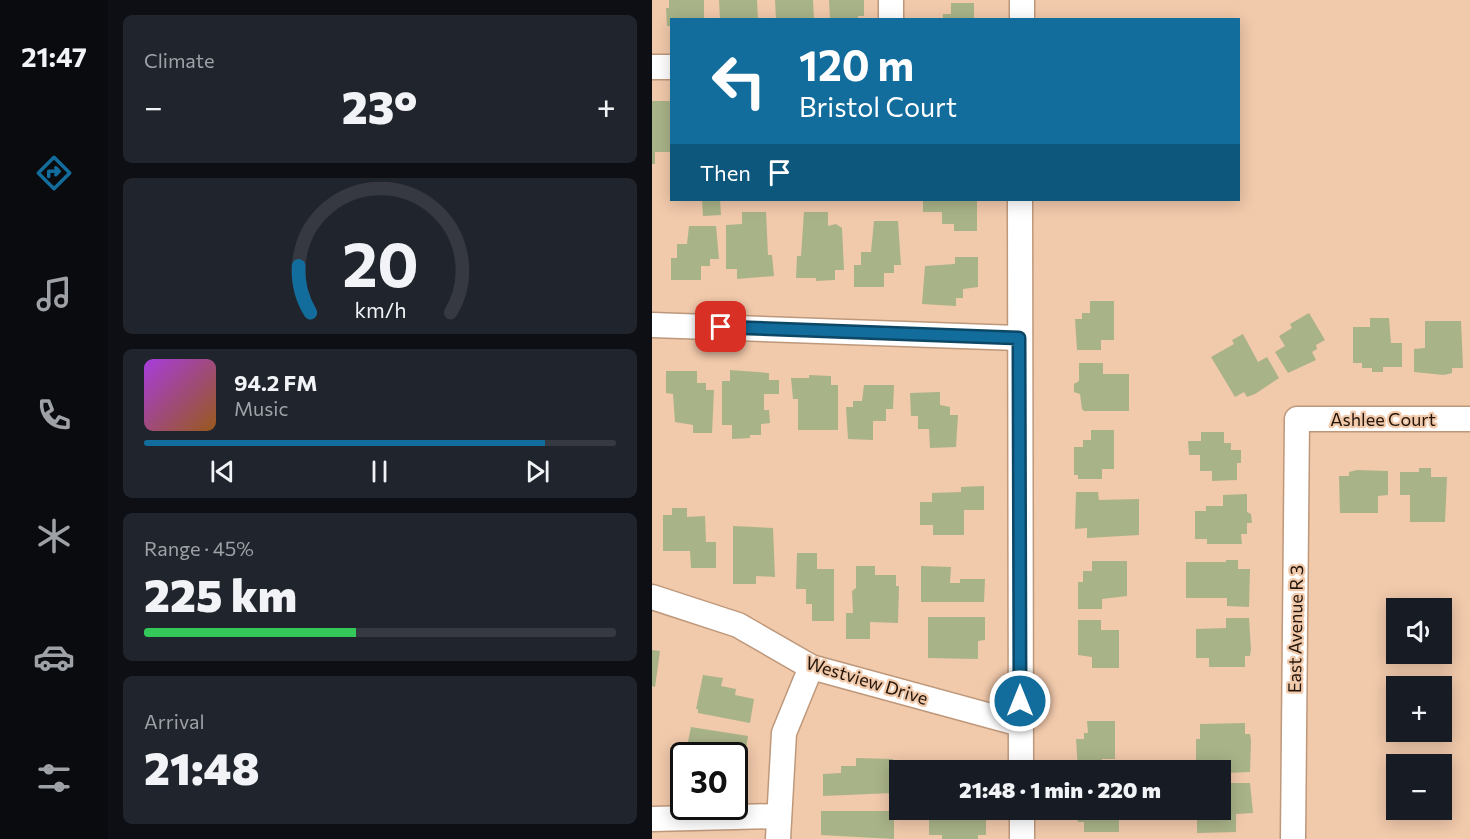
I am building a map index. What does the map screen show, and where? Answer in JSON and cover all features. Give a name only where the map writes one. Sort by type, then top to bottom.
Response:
[{"type":"street","points":[[891,0],[891,18]]},
{"type":"street","points":[[1022,0],[1022,18]]},
{"type":"street","points":[[652,67],[670,66]]},
{"type":"street","points":[[1020,201],[1021,760]]},
{"type":"street","points":[[652,325],[1019,338]]},
{"type":"street","name":"Ashlee Court","points":[[1297,420],[1470,419]]},
{"type":"street","name":"East Avenue R 3","points":[[1293,839],[1297,420]]},
{"type":"street","name":"Westview Drive","points":[[652,597],[738,625],[811,667],[1020,724]]},
{"type":"street","points":[[652,819],[778,828],[784,733],[811,667]]},
{"type":"street","points":[[1022,820],[1022,839]]},
{"type":"building","points":[[669,0],[704,0],[704,18],[670,18],[670,26],[667,26],[666,8],[669,8]]},
{"type":"building","points":[[719,0],[757,0],[758,18],[720,18]]},
{"type":"building","points":[[775,0],[813,0],[814,18],[776,18]]},
{"type":"building","points":[[829,0],[864,0],[864,16],[830,18]]},
{"type":"building","points":[[951,3],[974,3],[974,18],[943,18],[943,14],[951,14]]},
{"type":"building","points":[[652,101],[670,101],[670,152],[655,152],[655,164],[652,164]]},
{"type":"building","points":[[702,201],[720,201],[721,215],[703,216]]},
{"type":"building","points":[[923,201],[977,201],[977,231],[954,231],[954,224],[942,224],[942,212],[923,212]]},
{"type":"building","points":[[742,212],[766,212],[768,255],[772,255],[774,276],[737,279],[737,269],[726,269],[726,225],[742,224]]},
{"type":"building","points":[[804,212],[828,212],[828,226],[836,224],[842,228],[844,270],[835,270],[835,280],[816,281],[816,278],[796,278],[797,256],[801,256]]},
{"type":"building","points":[[874,221],[898,221],[901,265],[894,265],[894,273],[884,273],[884,287],[854,287],[854,265],[861,265],[861,252],[871,252]]},
{"type":"building","points":[[689,226],[716,226],[719,259],[710,259],[710,266],[701,266],[701,280],[671,280],[671,258],[677,258],[677,244],[687,244]]},
{"type":"building","points":[[955,257],[978,257],[978,287],[963,289],[963,298],[956,298],[956,306],[922,304],[925,266],[955,264]]},
{"type":"building","points":[[1090,301],[1114,301],[1114,340],[1101,340],[1101,350],[1077,350],[1075,319],[1082,319],[1082,313],[1090,313]]},
{"type":"building","points":[[1309,313],[1325,340],[1316,345],[1317,349],[1312,352],[1316,360],[1288,373],[1275,352],[1285,346],[1279,336],[1292,328],[1290,324]]},
{"type":"building","points":[[1370,318],[1389,318],[1391,343],[1402,343],[1402,367],[1383,367],[1383,372],[1372,372],[1372,368],[1362,368],[1362,363],[1353,363],[1353,327],[1370,327]]},
{"type":"building","points":[[1425,321],[1461,321],[1463,368],[1452,368],[1452,373],[1444,375],[1414,372],[1414,349],[1425,348]]},
{"type":"building","points":[[1243,334],[1258,362],[1267,357],[1279,378],[1255,394],[1247,397],[1244,392],[1235,397],[1211,357],[1234,344],[1232,340]]},
{"type":"building","points":[[1079,363],[1103,363],[1103,374],[1129,374],[1129,411],[1084,411],[1080,394],[1074,392],[1074,384],[1079,381]]},
{"type":"building","points":[[730,370],[769,373],[769,380],[779,380],[779,394],[764,394],[764,410],[769,410],[770,423],[761,424],[761,435],[732,439],[732,425],[722,425],[722,381],[730,381]]},
{"type":"building","points":[[666,371],[697,371],[697,383],[706,383],[706,390],[714,390],[712,433],[693,433],[693,425],[675,422],[673,394],[666,393]]},
{"type":"building","points":[[809,375],[831,376],[831,385],[838,385],[838,430],[798,430],[798,399],[793,399],[791,378],[809,378]]},
{"type":"building","points":[[864,385],[894,385],[893,409],[886,409],[886,421],[873,421],[873,440],[848,439],[846,407],[853,407],[853,401],[862,401]]},
{"type":"building","points":[[940,392],[940,405],[950,407],[950,415],[958,415],[956,447],[930,448],[929,429],[918,429],[918,416],[911,416],[910,393]]},
{"type":"building","points":[[1091,430],[1114,430],[1114,469],[1102,469],[1102,479],[1078,479],[1078,475],[1074,475],[1074,447],[1083,447],[1083,440],[1091,440]]},
{"type":"building","points":[[1201,432],[1224,432],[1224,443],[1231,443],[1231,450],[1241,450],[1241,463],[1237,463],[1237,480],[1212,481],[1212,471],[1200,471],[1200,455],[1189,455],[1188,441],[1201,441]]},
{"type":"building","points":[[1419,468],[1431,468],[1431,477],[1447,477],[1445,522],[1410,522],[1410,495],[1400,495],[1400,472],[1419,472]]},
{"type":"building","points":[[1388,471],[1388,495],[1378,496],[1378,513],[1340,513],[1339,476],[1349,476],[1349,472]]},
{"type":"building","points":[[984,486],[984,510],[964,510],[964,535],[933,535],[933,525],[920,525],[920,502],[932,502],[932,493],[961,492],[961,487]]},
{"type":"building","points":[[1076,492],[1098,492],[1099,500],[1139,499],[1139,535],[1087,538],[1087,528],[1075,529]]},
{"type":"building","points":[[1247,494],[1247,512],[1251,514],[1252,523],[1247,523],[1247,534],[1241,534],[1242,544],[1207,544],[1207,539],[1195,539],[1195,511],[1206,511],[1206,506],[1223,506],[1223,495]]},
{"type":"building","points":[[672,508],[687,508],[687,517],[705,516],[706,542],[716,542],[716,568],[691,568],[690,551],[663,551],[663,515],[672,515]]},
{"type":"building","points":[[733,526],[773,528],[775,577],[756,576],[756,584],[733,584]]},
{"type":"building","points":[[797,553],[817,553],[817,569],[834,569],[834,621],[812,621],[812,604],[806,604],[806,589],[796,589]]},
{"type":"building","points":[[1226,560],[1238,560],[1238,569],[1250,569],[1249,607],[1227,606],[1227,598],[1186,598],[1186,562],[1226,562]]},
{"type":"building","points":[[1092,561],[1127,561],[1127,596],[1102,599],[1102,609],[1078,609],[1078,582],[1083,582],[1083,571],[1092,571]]},
{"type":"building","points":[[856,566],[875,566],[875,575],[896,575],[896,586],[899,586],[898,623],[870,622],[870,639],[846,639],[846,613],[853,613],[852,591],[856,588]]},
{"type":"building","points":[[921,566],[951,567],[950,583],[960,583],[960,579],[985,579],[984,602],[921,602]]},
{"type":"building","points":[[928,617],[985,617],[985,640],[978,641],[978,659],[928,658]]},
{"type":"building","points":[[1226,618],[1249,618],[1251,649],[1250,656],[1245,656],[1245,667],[1209,667],[1209,658],[1196,658],[1196,629],[1226,628]]},
{"type":"building","points":[[1078,620],[1101,620],[1101,630],[1119,630],[1119,668],[1092,668],[1092,657],[1078,655]]},
{"type":"building","points":[[652,650],[660,651],[655,687],[652,686]]},
{"type":"building","points":[[703,675],[723,678],[721,686],[736,689],[735,695],[754,699],[750,723],[698,713],[696,709]]},
{"type":"building","points":[[1087,721],[1115,721],[1115,759],[1077,760],[1076,739],[1084,739],[1084,733],[1088,733]]},
{"type":"building","points":[[1245,723],[1245,734],[1250,734],[1251,741],[1250,772],[1231,773],[1231,760],[1196,760],[1196,739],[1200,739],[1200,724]]},
{"type":"building","points":[[691,727],[748,736],[747,742],[688,742]]},
{"type":"building","points":[[856,758],[893,759],[889,760],[889,793],[823,796],[823,774],[841,773],[841,766],[856,766]]},
{"type":"building","points":[[1231,783],[1250,783],[1253,813],[1236,814],[1236,832],[1197,833],[1197,820],[1231,820]]},
{"type":"building","points":[[821,811],[889,811],[889,820],[894,820],[894,839],[821,835]]},
{"type":"building","points":[[929,820],[986,820],[986,835],[978,835],[978,839],[942,839],[942,835],[929,835]]},
{"type":"building","points":[[1078,820],[1119,820],[1119,832],[1084,832],[1084,822],[1078,822]]},
{"type":"route","points":[[721,327],[1019,338],[1020,701]]}]
